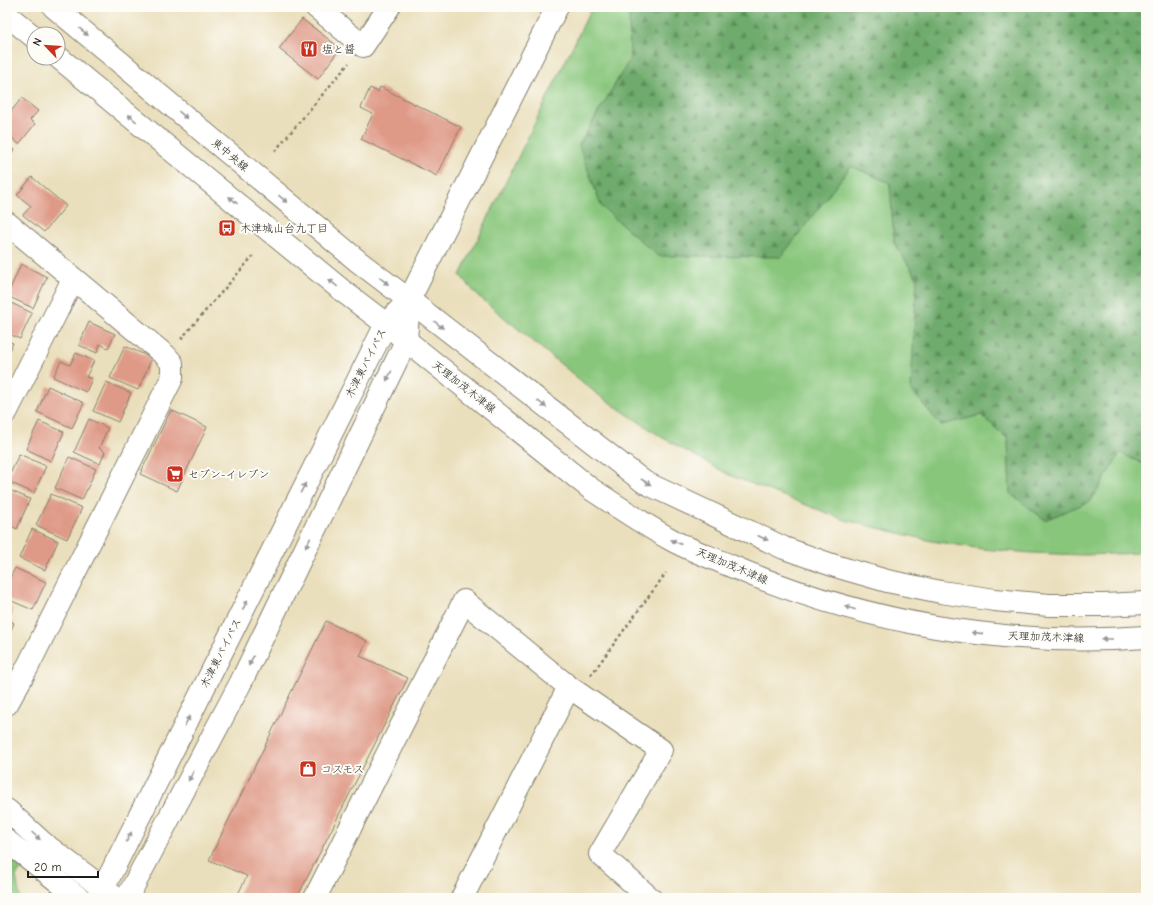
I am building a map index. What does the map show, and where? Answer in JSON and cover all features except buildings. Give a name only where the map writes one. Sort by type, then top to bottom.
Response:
[{"type":"main road","name":"東中央線","points":[[54,7],[359,262],[409,300]]},
{"type":"main road","points":[[316,7],[363,46],[388,7]]},
{"type":"main road","points":[[127,898],[240,684],[406,341],[409,300],[557,7]]},
{"type":"main road","points":[[7,15],[26,30]]},
{"type":"main road","points":[[66,64],[344,292],[386,324]]},
{"type":"main road","points":[[7,223],[166,356],[172,363],[172,378],[31,661],[7,704]]},
{"type":"main road","points":[[7,411],[73,279]]},
{"type":"main road","points":[[409,300],[644,482],[784,548],[887,581],[941,592],[995,600],[1049,605],[1146,603]]},
{"type":"main road","name":"木津東バイパス","points":[[107,895],[386,324],[409,300]]},
{"type":"main road","name":"天理加茂木津線","points":[[386,324],[592,489],[614,504],[671,540],[768,582],[866,613],[916,624],[967,632],[1069,640],[1146,637]]},
{"type":"main road","points":[[314,898],[464,601],[573,690],[661,750],[600,854],[650,898]]},
{"type":"main road","points":[[462,898],[573,690]]},
{"type":"main road","points":[[7,810],[43,843],[107,895]]},
{"type":"main road","points":[[7,841],[79,898]]},
{"type":"path","points":[[275,151],[363,46]]},
{"type":"path","points":[[166,356],[253,256]]},
{"type":"path","points":[[573,690],[666,573]]},
{"type":"green space","points":[[592,7],[629,7],[630,59],[579,145],[780,257],[851,166],[890,183],[894,243],[917,278],[911,390],[941,425],[981,415],[1008,439],[1010,493],[1091,501],[1120,452],[1146,465],[1146,553],[1082,555],[982,549],[932,541],[845,520],[729,475],[663,438],[597,394],[477,295],[460,275]]},
{"type":"green space","points":[[629,7],[1146,7],[1146,465],[1120,453],[1091,501],[1045,520],[1010,493],[1008,439],[981,415],[941,425],[911,390],[917,278],[894,243],[890,183],[851,166],[781,257],[658,256],[601,206],[579,145],[630,59]]},
{"type":"green space","points":[[7,855],[22,868],[16,876],[20,898],[7,898]]},
{"type":"place","name":"塩と醤","points":[[309,49]]},
{"type":"place","name":"木津城山台九丁目","points":[[227,228]]},
{"type":"place","name":"セブン-イレブン","points":[[175,474]]},
{"type":"place","name":"コスモス","points":[[308,769]]}]
